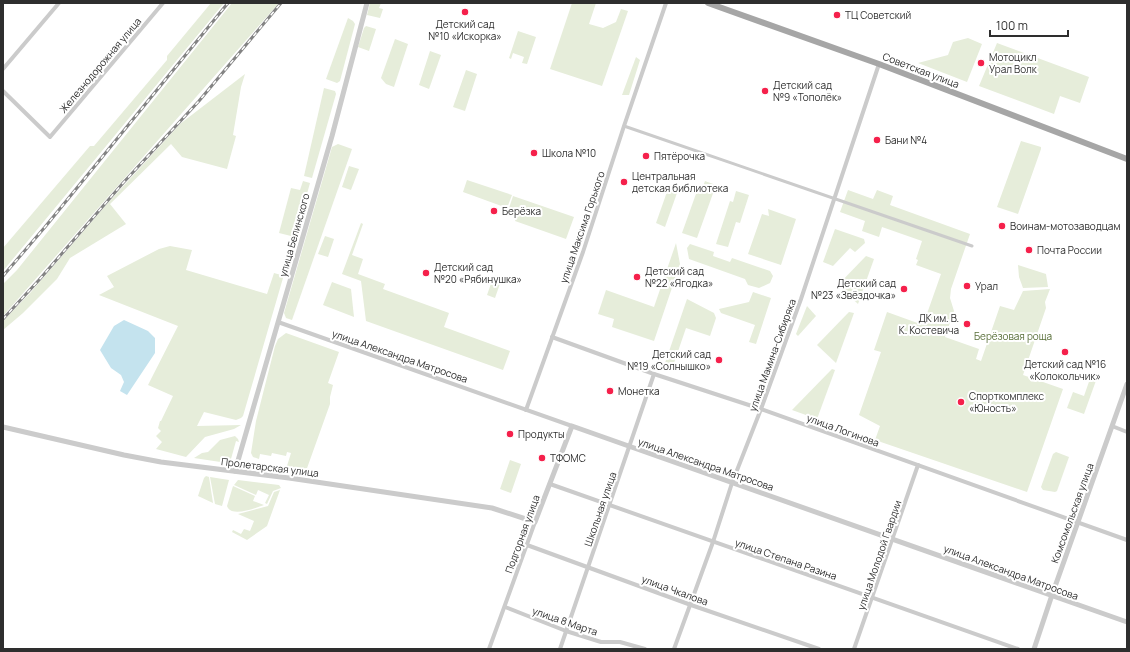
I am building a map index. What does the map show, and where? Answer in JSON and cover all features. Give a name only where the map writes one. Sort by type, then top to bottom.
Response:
[{"type":"main road","name":"Советская улица","points":[[708,3],[879,64],[1127,159]]},
{"type":"street","points":[[3,69],[59,3]]},
{"type":"street","name":"Железнодорожная улица","points":[[3,91],[50,136],[163,3]]},
{"type":"street","name":"улица Белинского","points":[[235,471],[332,136],[367,3]]},
{"type":"street","name":"улица Максима Горького","points":[[526,410],[583,252],[666,3]]},
{"type":"street","name":"улица Мамина-Сибиряка","points":[[674,649],[691,605],[732,483],[801,299],[879,64]]},
{"type":"street","points":[[624,126],[834,197],[972,246]]},
{"type":"street","name":"улица Александра Матросова","points":[[278,322],[1127,622]]},
{"type":"street","name":"улица Логинова","points":[[552,338],[654,374],[761,409],[1127,540]]},
{"type":"street","name":"Школьная улица","points":[[560,649],[654,374]]},
{"type":"street","name":"Комсомольская улица","points":[[1034,649],[1127,384]]},
{"type":"street","name":"Подгорная улица","points":[[489,649],[572,426]]},
{"type":"street","points":[[1112,426],[1127,432]]},
{"type":"street","name":"Пролетарская улица","points":[[3,427],[124,455],[169,463],[289,478],[492,508],[535,522]]},
{"type":"street","name":"улица Молодой Гвардии","points":[[854,649],[918,465]]},
{"type":"street","name":"улица Степана Разина","points":[[550,484],[1018,649]]},
{"type":"street","name":"улица Чкалова","points":[[527,545],[691,605],[819,649]]},
{"type":"street","name":"улица 8 Марта","points":[[505,607],[566,631],[601,642],[620,642],[645,649]]},
{"type":"green space","points":[[211,3],[224,3],[3,271],[3,248],[90,146],[94,146],[167,60],[167,56]]},
{"type":"green space","points":[[232,3],[279,3],[3,316],[3,284],[17,270]]},
{"type":"green space","points":[[370,3],[381,3],[379,8],[383,9],[380,18],[367,15]]},
{"type":"green space","points":[[572,3],[596,3],[589,24],[603,28],[616,22],[621,9],[628,11],[602,86],[550,69]]},
{"type":"green space","points":[[348,18],[355,24],[340,81],[337,83],[326,79]]},
{"type":"green space","points":[[366,26],[376,29],[369,51],[358,47]]},
{"type":"green space","points":[[518,31],[536,37],[527,64],[522,63],[524,57],[513,53],[511,59],[509,58]]},
{"type":"green space","points":[[968,38],[982,44],[967,82],[918,63],[948,55],[953,42]]},
{"type":"green space","points":[[395,39],[408,44],[394,87],[386,84],[381,78]]},
{"type":"green space","points":[[997,43],[1089,77],[1080,103],[1060,96],[1054,114],[979,86]]},
{"type":"green space","points":[[430,51],[441,55],[429,89],[419,85]]},
{"type":"green space","points":[[636,57],[640,60],[629,95],[622,95]]},
{"type":"green space","points":[[466,70],[477,74],[465,111],[453,107]]},
{"type":"green space","points":[[245,74],[241,87],[233,135],[236,136],[227,169],[182,157],[171,144],[110,204],[126,224],[70,258],[57,279],[23,313],[3,330],[3,321],[31,292],[107,204],[180,124]]},
{"type":"green space","points":[[324,88],[335,91],[336,94],[312,178],[304,176]]},
{"type":"green space","points":[[1021,141],[1041,147],[1041,149],[1018,214],[997,207]]},
{"type":"green space","points":[[338,144],[352,149],[292,320],[286,318],[284,313],[332,147]]},
{"type":"green space","points":[[349,166],[359,169],[351,190],[342,187]]},
{"type":"green space","points":[[467,180],[512,195],[507,208],[463,192]]},
{"type":"green space","points":[[303,181],[310,183],[295,237],[279,233],[291,188],[300,190]]},
{"type":"green space","points":[[705,181],[716,185],[697,238],[682,233],[697,191],[701,192]]},
{"type":"green space","points":[[668,189],[677,193],[665,227],[656,223]]},
{"type":"green space","name":"Спорткомплекс «Юность»","points":[[848,190],[873,199],[877,190],[893,196],[890,205],[970,234],[951,289],[950,298],[954,311],[945,337],[979,349],[976,359],[981,361],[1000,306],[1014,310],[1023,291],[1050,289],[1045,302],[1046,308],[1023,375],[1063,389],[1027,492],[875,440],[880,426],[859,415],[881,352],[874,350],[887,312],[923,325],[941,274],[916,265],[918,260],[916,259],[922,241],[882,227],[879,237],[862,231],[865,221],[840,212]]},
{"type":"green space","points":[[736,191],[749,195],[740,223],[736,222],[728,247],[716,244],[730,201],[733,202]]},
{"type":"green space","points":[[513,196],[574,217],[566,239],[515,221],[518,212],[509,208]]},
{"type":"green space","points":[[768,209],[796,219],[781,265],[748,254],[762,214],[769,216]]},
{"type":"green space","points":[[361,223],[363,224],[352,255],[363,259],[358,274],[385,284],[383,289],[449,313],[444,327],[510,351],[503,370],[366,321],[361,281],[342,274]]},
{"type":"green space","points":[[835,229],[864,239],[865,243],[855,252],[850,248],[833,266],[823,262]]},
{"type":"green space","points":[[325,236],[334,239],[328,257],[318,254]]},
{"type":"green space","points":[[676,243],[680,264],[654,341],[612,327],[614,319],[598,314],[606,290],[654,307]]},
{"type":"green space","points":[[690,244],[714,252],[713,256],[730,262],[732,258],[770,271],[773,276],[770,283],[759,288],[748,285],[745,279],[689,259],[687,248]]},
{"type":"green space","points":[[170,246],[192,250],[186,270],[267,294],[274,273],[281,275],[283,278],[243,416],[236,420],[204,412],[197,426],[241,425],[234,429],[205,437],[186,457],[156,449],[162,442],[156,436],[161,431],[158,428],[160,421],[173,396],[148,385],[178,326],[99,295],[114,287],[107,276],[159,249]]},
{"type":"green space","points":[[866,256],[874,259],[858,304],[838,285]]},
{"type":"green space","points":[[1018,265],[1046,274],[1048,287],[1023,288],[1019,277]]},
{"type":"green space","points":[[494,275],[502,278],[495,298],[487,295]]},
{"type":"green space","points":[[332,282],[351,289],[354,317],[323,305]]},
{"type":"green space","points":[[753,292],[771,298],[756,344],[749,342],[755,325],[721,313],[719,309],[749,302]]},
{"type":"green space","points":[[687,299],[714,313],[716,318],[710,336],[686,328],[673,366],[665,363]]},
{"type":"green space","points":[[807,306],[816,316],[798,336],[796,334]]},
{"type":"green space","points":[[849,312],[854,313],[836,363],[817,345]]},
{"type":"green space","points":[[286,333],[339,352],[328,383],[333,385],[330,404],[306,471],[287,466],[291,453],[287,452],[286,456],[272,453],[271,456],[260,454],[259,459],[253,457],[251,453],[256,421],[275,346],[278,339]]},
{"type":"green space","points":[[832,369],[835,370],[817,419],[792,410]]},
{"type":"green space","points":[[1092,373],[1098,375],[1084,414],[1067,408],[1073,392],[1084,396]]},
{"type":"green space","points":[[235,436],[239,442],[236,441],[231,459],[227,463],[194,458],[202,453],[208,452],[220,440]]},
{"type":"green space","points":[[1056,452],[1069,457],[1057,491],[1043,490],[1041,487],[1053,454]]},
{"type":"green space","points":[[510,460],[521,464],[511,493],[500,489]]},
{"type":"green space","points":[[206,476],[209,477],[213,503],[198,496]]},
{"type":"green space","points":[[210,477],[229,480],[222,506],[215,504]]},
{"type":"green space","points":[[238,480],[279,485],[281,488],[273,491],[267,504],[265,503],[269,495],[258,490],[256,495],[234,485]]},
{"type":"green space","points":[[233,486],[255,496],[253,501],[264,505],[238,512],[229,510],[227,506]]},
{"type":"green space","points":[[280,490],[267,526],[247,540],[232,532],[233,530],[241,534],[244,529],[250,531],[254,521],[238,514],[268,506],[274,492]]},
{"type":"water","points":[[124,320],[148,331],[155,338],[155,353],[127,395],[120,391],[124,382],[121,375],[111,368],[100,350],[114,326]]},
{"type":"railway","points":[[3,276],[45,227],[228,3]]},
{"type":"railway","points":[[3,319],[123,183],[199,101],[281,3]]},
{"type":"place","name":"Детский сад №10 «Искорка»","points":[[465,12]]},
{"type":"place","name":"ТЦ Советский","points":[[837,15]]},
{"type":"place","name":"Мотоцикл Урал Волк","points":[[981,63]]},
{"type":"place","name":"Детский сад №9 «Тополёк»","points":[[765,91]]},
{"type":"place","name":"Бани №4","points":[[877,140]]},
{"type":"place","name":"Школа №10","points":[[534,153]]},
{"type":"place","name":"Пятёрочка","points":[[646,156]]},
{"type":"place","name":"Центральная детская библиотека","points":[[624,182]]},
{"type":"place","name":"Берёзка","points":[[494,211]]},
{"type":"place","name":"Воинам-мотозаводцам","points":[[1002,226]]},
{"type":"place","name":"Почта России","points":[[1029,250]]},
{"type":"place","name":"Детский сад №20 «Рябинушка»","points":[[426,273]]},
{"type":"place","name":"Детский сад №22 «Ягодка»","points":[[637,277]]},
{"type":"place","name":"Урал","points":[[967,286]]},
{"type":"place","name":"Детский сад №23 «Звёздочка»","points":[[904,289]]},
{"type":"place","name":"ДК им. В. К. Костевича","points":[[967,324]]},
{"type":"place","name":"Детский сад №16 «Колокольчик»","points":[[1065,352]]},
{"type":"place","name":"Детский сад №19 «Солнышко»","points":[[719,360]]},
{"type":"place","name":"Монетка","points":[[610,391]]},
{"type":"place","name":"Спорткомплекс «Юность»","points":[[961,402]]},
{"type":"place","name":"Продукты","points":[[510,434]]},
{"type":"place","name":"ТФОМС","points":[[542,458]]},
{"type":"park label","name":"Берёзовая роща","points":[[1013,336]]}]
